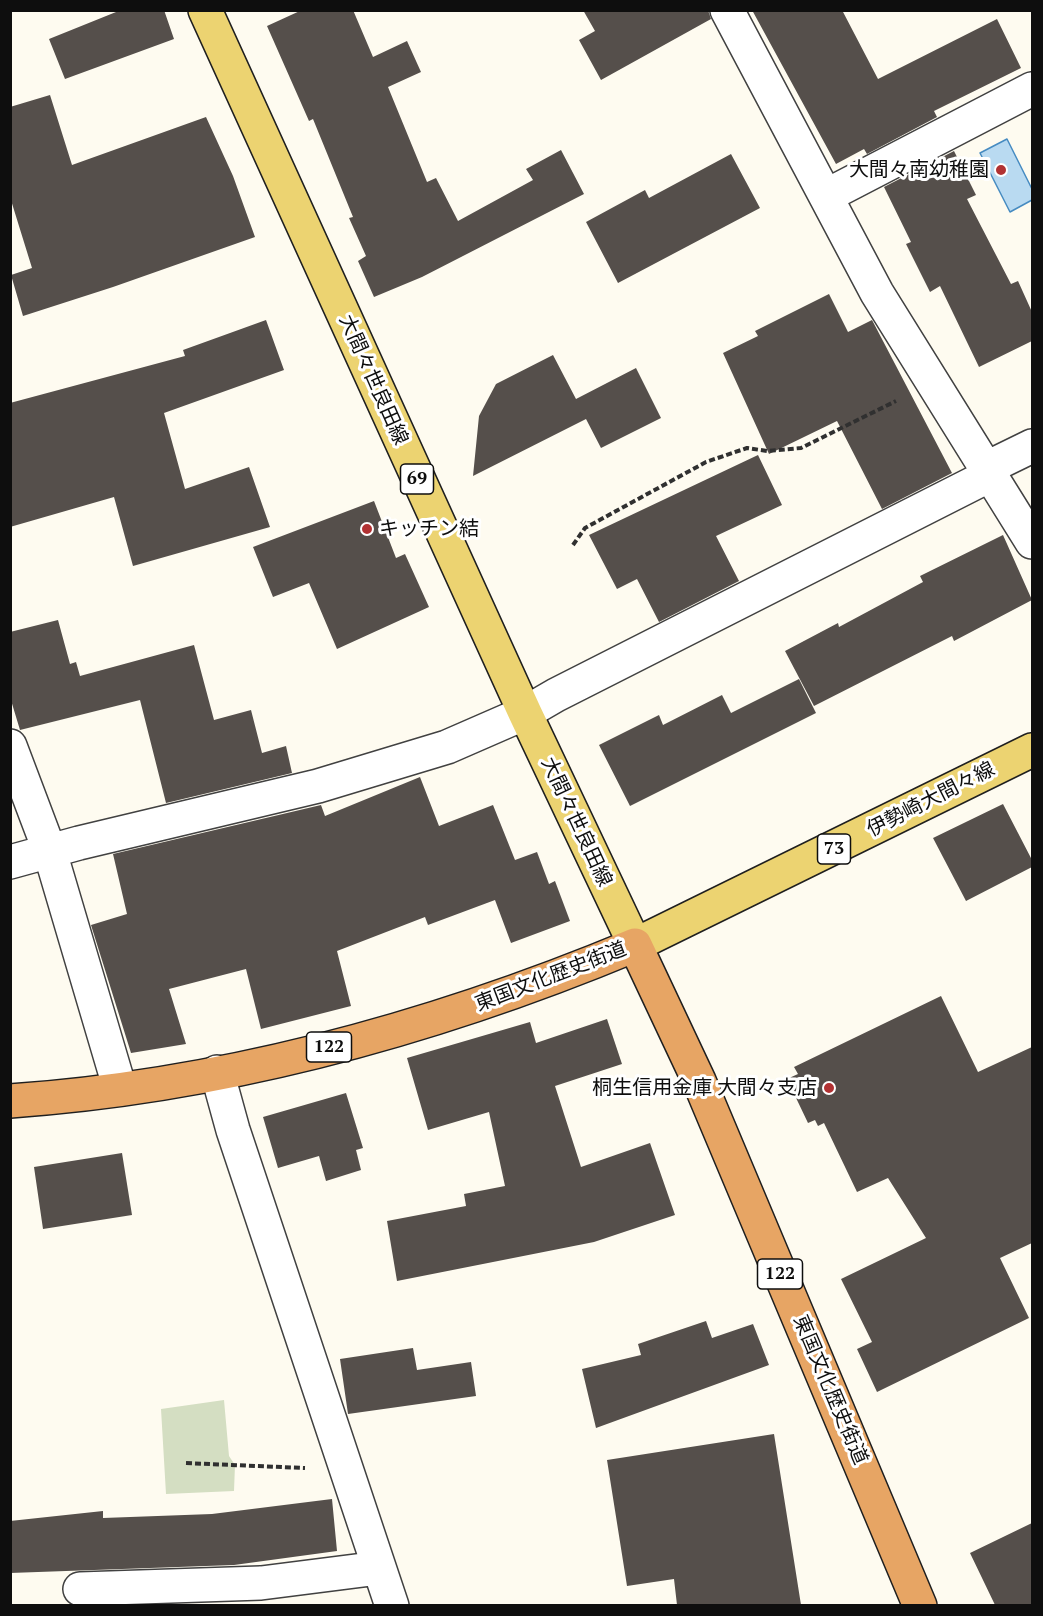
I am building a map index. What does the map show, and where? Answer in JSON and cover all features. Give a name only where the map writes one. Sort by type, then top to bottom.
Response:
[{"type":"highway","name":"東国文化歴史街道","points":[[10,1101],[60,1098],[218,1072],[431,1020],[490,1001],[635,945],[699,1081],[920,1605]]},
{"type":"main road","name":"大間々世良田線","points":[[205,10],[525,713],[635,945]]},
{"type":"main road","name":"伊勢崎大間々線","points":[[635,945],[1032,750]]},
{"type":"street","points":[[727,10],[877,293],[1032,542]]},
{"type":"street","points":[[826,196],[1032,89]]},
{"type":"street","points":[[10,862],[318,786],[447,747],[525,713],[555,694],[988,472],[1032,446]]},
{"type":"street","points":[[10,746],[50,852],[120,1089]]},
{"type":"street","points":[[218,1072],[233,1130],[392,1605]]},
{"type":"street","points":[[80,1589],[261,1582],[379,1568]]},
{"type":"path","points":[[573,545],[585,528],[706,462],[747,448],[766,451],[801,448],[932,383]]},
{"type":"path","points":[[186,1462],[326,1470],[345,1468]]},
{"type":"green space","points":[[224,1400],[229,1456],[235,1465],[234,1491],[166,1494],[161,1409]]},
{"type":"water","points":[[1007,139],[1032,189],[1032,200],[1010,212],[980,153]]},
{"type":"building","points":[[121,10],[164,10],[174,39],[65,79],[49,39]]},
{"type":"building","points":[[302,10],[353,10],[373,57],[407,41],[421,72],[388,87],[427,182],[436,178],[458,221],[533,180],[526,169],[561,150],[584,194],[422,277],[374,297],[358,261],[366,256],[349,218],[353,217],[313,119],[309,121],[267,26]]},
{"type":"building","points":[[583,10],[708,10],[711,19],[601,80],[579,40],[595,31]]},
{"type":"building","points":[[752,10],[842,10],[878,79],[997,19],[1021,68],[934,111],[937,117],[867,154],[864,149],[836,164]]},
{"type":"building","points":[[50,95],[72,165],[206,117],[233,176],[255,237],[23,316],[11,275],[32,268],[10,197],[10,107]]},
{"type":"building","points":[[954,151],[976,195],[967,199],[1011,284],[1018,281],[1032,312],[1032,341],[979,367],[940,286],[930,292],[906,244],[911,242],[884,187]]},
{"type":"building","points":[[731,154],[760,208],[618,283],[586,222],[645,190],[649,198]]},
{"type":"building","points":[[829,294],[848,332],[872,320],[952,473],[882,509],[837,421],[769,454],[723,353],[758,336],[755,331]]},
{"type":"building","points":[[266,320],[284,370],[164,413],[185,489],[249,467],[270,527],[133,566],[114,497],[10,527],[10,403],[185,356],[183,350]]},
{"type":"building","points":[[553,355],[576,399],[636,368],[661,418],[601,448],[586,419],[473,476],[479,416],[496,384]]},
{"type":"building","points":[[758,455],[782,505],[716,536],[739,581],[659,622],[637,579],[617,589],[589,535]]},
{"type":"building","points":[[374,501],[396,558],[405,554],[429,607],[337,649],[309,583],[273,597],[253,547]]},
{"type":"building","points":[[1003,535],[1032,600],[954,641],[952,636],[814,706],[785,651],[838,623],[839,627],[923,582],[920,576]]},
{"type":"building","points":[[58,620],[70,664],[76,662],[80,676],[194,645],[214,720],[251,710],[262,753],[286,746],[292,773],[166,803],[140,700],[20,730],[10,697],[10,632]]},
{"type":"building","points":[[799,679],[816,713],[630,806],[599,745],[659,715],[663,725],[722,695],[731,713]]},
{"type":"building","points":[[420,777],[439,826],[493,805],[515,860],[537,852],[549,884],[555,881],[570,921],[511,943],[495,900],[428,925],[425,917],[337,951],[351,1006],[261,1029],[246,969],[169,989],[186,1044],[131,1053],[91,925],[127,914],[113,854],[321,805],[325,816]]},
{"type":"building","points":[[1003,804],[1032,860],[1032,867],[966,901],[933,838]]},
{"type":"building","points":[[941,996],[978,1072],[1032,1047],[1032,1243],[1000,1258],[1029,1318],[877,1392],[857,1349],[872,1342],[841,1279],[926,1238],[888,1178],[857,1192],[824,1123],[818,1126],[815,1120],[808,1123],[787,1079],[798,1074],[794,1067]]},
{"type":"building","points":[[607,1019],[622,1064],[555,1086],[581,1167],[650,1143],[675,1215],[594,1242],[397,1281],[387,1221],[466,1206],[464,1194],[505,1186],[489,1112],[428,1130],[407,1058],[530,1022],[536,1043]]},
{"type":"building","points":[[346,1093],[363,1148],[356,1150],[361,1170],[326,1181],[319,1156],[278,1168],[263,1117]]},
{"type":"building","points":[[122,1153],[132,1215],[43,1229],[34,1167]]},
{"type":"building","points":[[706,1321],[712,1338],[753,1324],[769,1365],[596,1428],[582,1369],[641,1355],[638,1344]]},
{"type":"building","points":[[413,1348],[417,1370],[471,1362],[476,1396],[348,1414],[340,1359]]},
{"type":"building","points":[[774,1434],[801,1605],[677,1605],[674,1579],[627,1586],[607,1460]]},
{"type":"building","points":[[332,1499],[337,1551],[234,1565],[10,1573],[10,1521],[103,1511],[103,1518],[212,1514]]},
{"type":"building","points":[[1032,1523],[1032,1605],[995,1605],[970,1553]]},
{"type":"place","name":"大間々南幼稚園","points":[[1001,170]]},
{"type":"place","name":"キッチン結","points":[[367,529]]},
{"type":"place","name":"桐生信用金庫 大間々支店","points":[[829,1088]]}]
